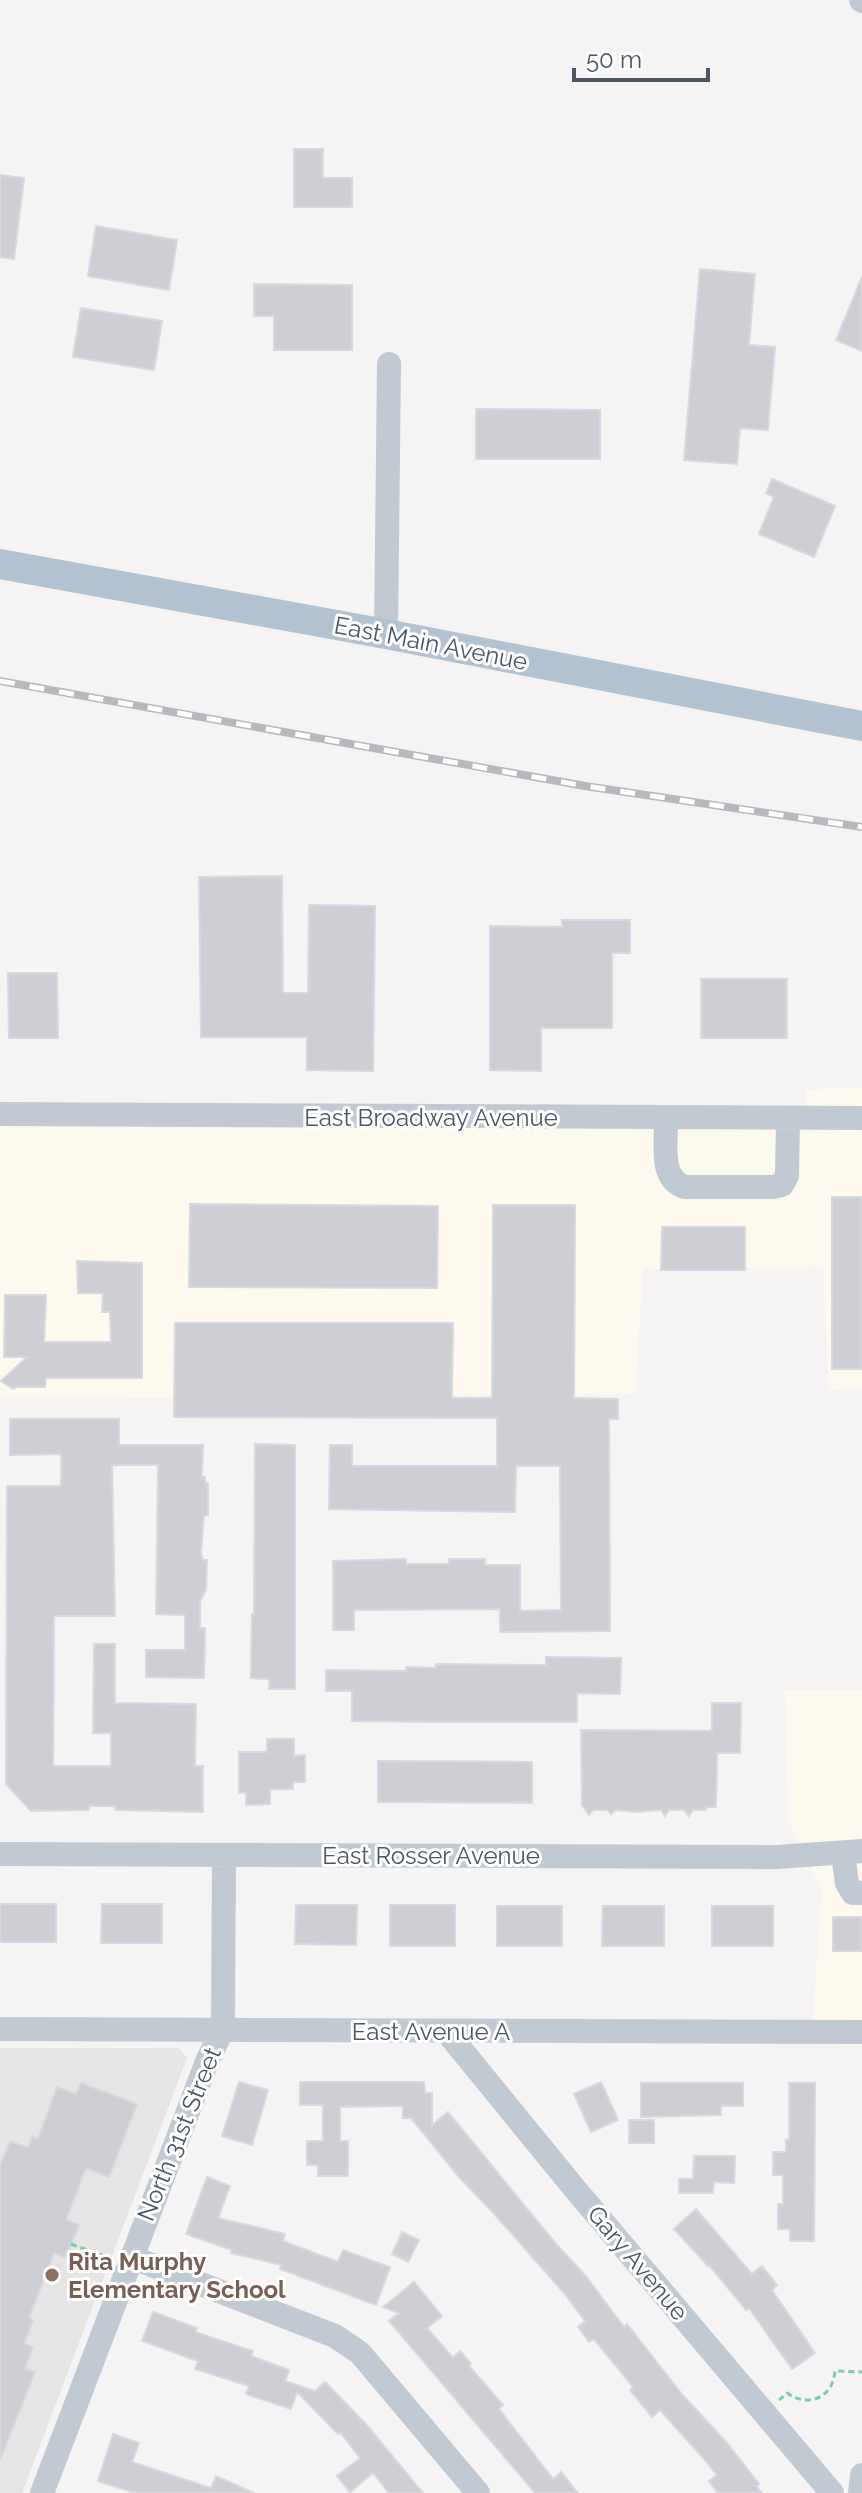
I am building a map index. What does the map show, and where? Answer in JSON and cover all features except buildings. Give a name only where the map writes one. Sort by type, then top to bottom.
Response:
[{"type":"main road","name":"East Main Avenue","points":[[0,564],[386,634],[862,726]]},
{"type":"street","points":[[386,634],[389,364]]},
{"type":"street","name":"East Broadway Avenue","points":[[0,1114],[862,1118]]},
{"type":"street","points":[[666,1118],[667,1170],[673,1181],[685,1187],[782,1185],[787,1176],[788,1119]]},
{"type":"street","points":[[852,1853],[847,1883],[853,1893],[862,1893]]},
{"type":"street","name":"East Rosser Avenue","points":[[0,1854],[777,1857],[852,1853]]},
{"type":"street","name":"North 31st Street","points":[[42,2493],[210,2053],[223,2029],[224,1855]]},
{"type":"street","name":"East Avenue A","points":[[0,2029],[862,2032]]},
{"type":"street","name":"Gary Avenue","points":[[446,2031],[832,2493]]},
{"type":"street","points":[[131,2257],[335,2336],[348,2344],[360,2353],[478,2493]]},
{"type":"street","points":[[860,2493],[862,2475]]},
{"type":"path","points":[[71,2244],[104,2256]]},
{"type":"path","points":[[765,2413],[787,2393],[807,2401],[822,2397],[832,2385],[835,2371],[862,2372]]},
{"type":"shaded area","points":[[862,1087],[862,1389],[829,1390],[823,1267],[643,1269],[635,1394],[166,1398],[0,1396],[0,1126],[806,1126],[806,1090]]},
{"type":"shaded area","points":[[785,1690],[862,1690],[862,2046],[811,2045],[822,1891],[788,1821]]},
{"type":"shaded area","name":"Rita Murphy Elementary School","points":[[0,2048],[179,2048],[187,2058],[22,2493],[0,2493]]},
{"type":"railway","points":[[0,681],[585,786],[862,827]]},
{"type":"place","name":"Rita Murphy Elementary School","points":[[52,2275]]}]
